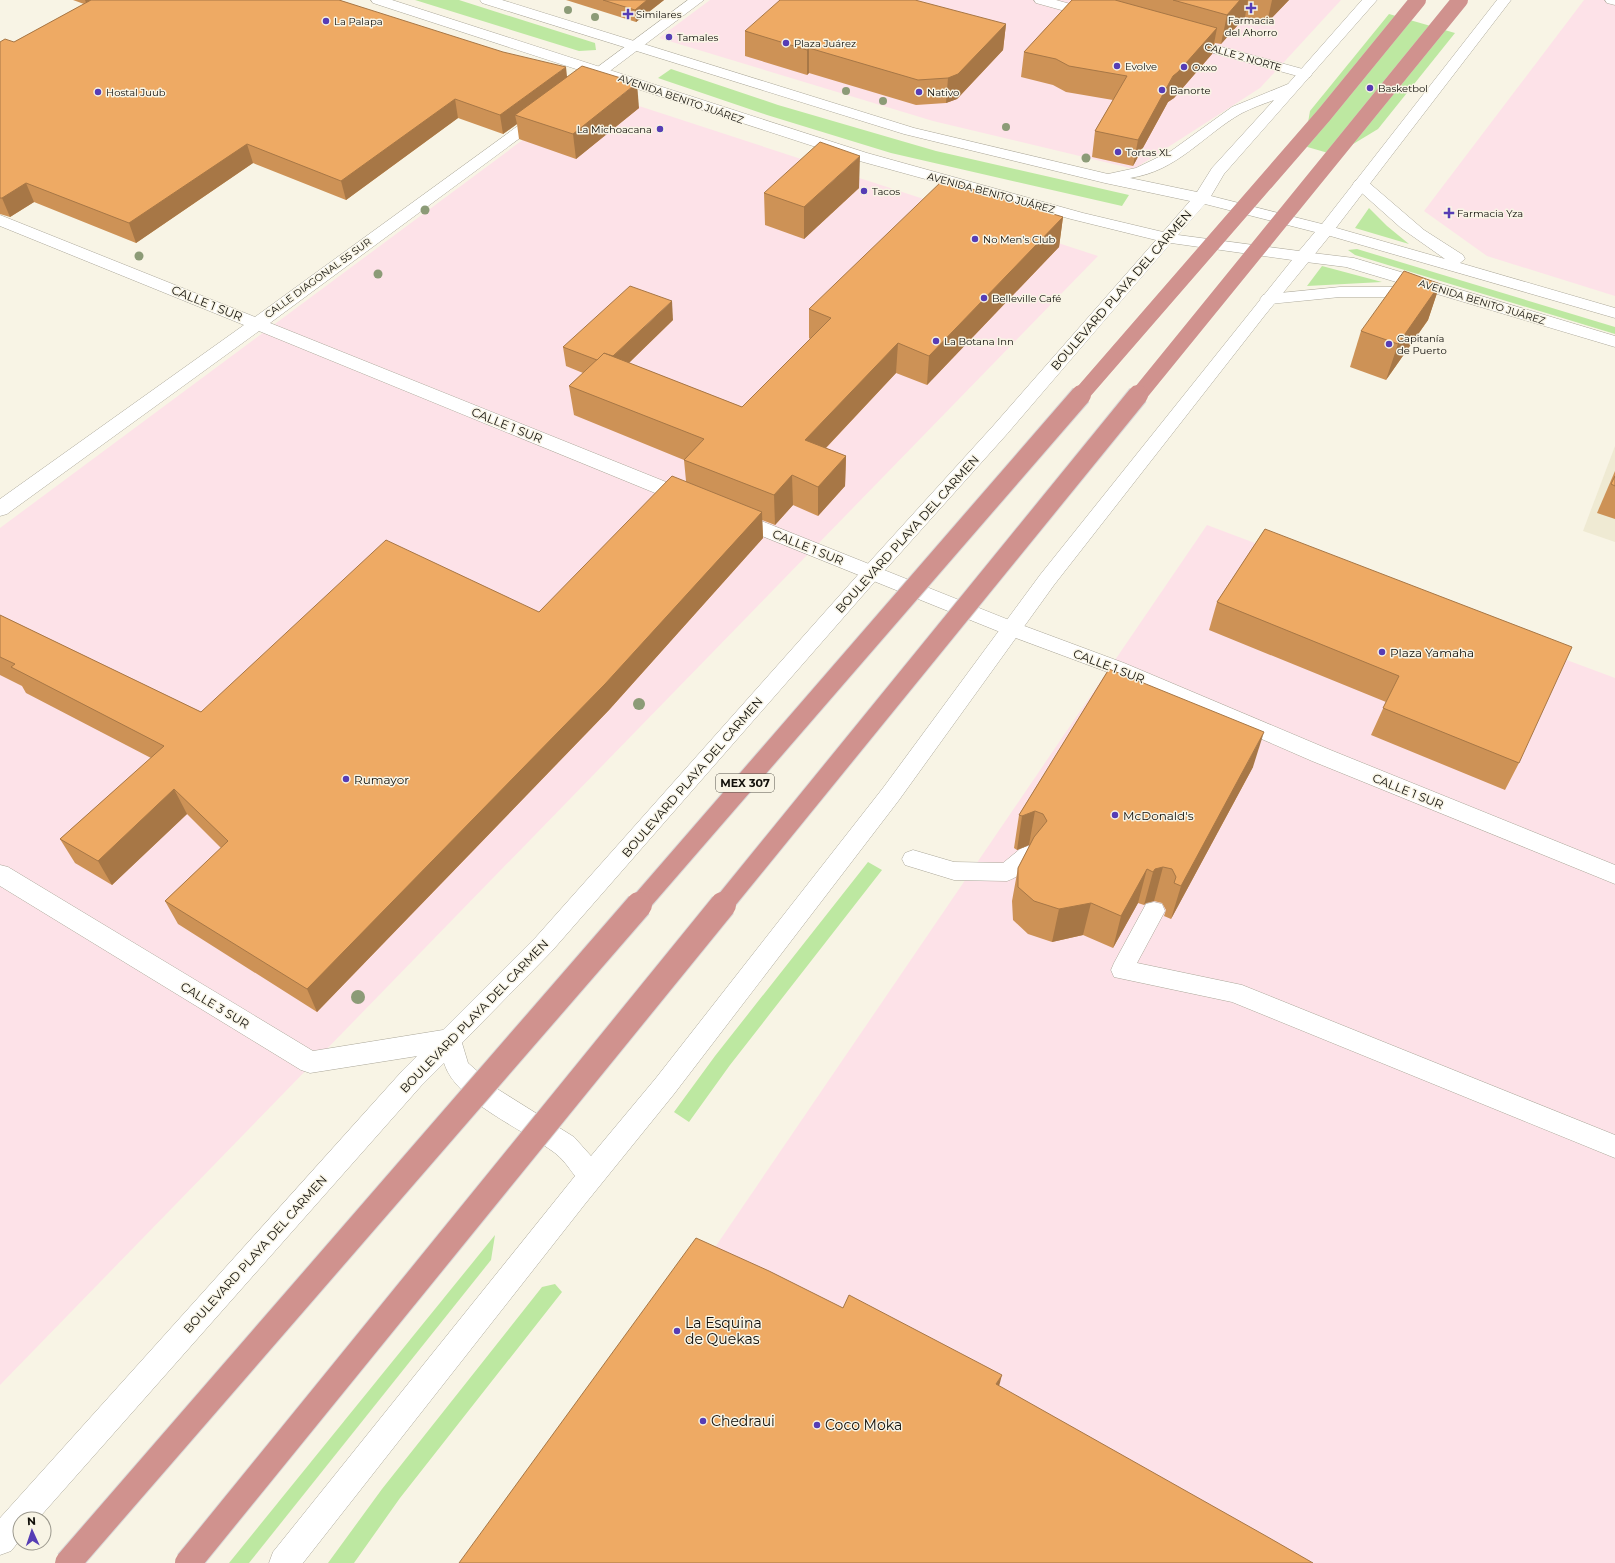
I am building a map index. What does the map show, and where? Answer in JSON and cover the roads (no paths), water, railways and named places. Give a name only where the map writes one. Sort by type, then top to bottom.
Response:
[{"type":"highway","name":"MEX 307","points":[[68,1563],[1324,115],[1418,0]]},
{"type":"highway","points":[[188,1563],[1460,0]]},
{"type":"main road","name":"AVENIDA BENITO JUÁREZ","points":[[378,0],[882,164],[1166,238],[1235,249],[1348,262],[1615,342]]},
{"type":"main road","points":[[487,0],[908,131],[1105,178],[1201,198],[1326,230],[1615,313]]},
{"type":"main road","name":"CALLE DIAGONAL 55 SUR","points":[[0,509],[636,47],[697,0]]},
{"type":"main road","points":[[1041,0],[1108,19]]},
{"type":"main road","name":"BOULEVARD PLAYA DEL CARMEN","points":[[3,1532],[407,1084],[544,944],[871,573],[1000,430],[1201,198],[1218,171],[1370,0]]},
{"type":"main road","points":[[284,1563],[665,1086],[891,794],[1048,580],[1326,230],[1504,0]]},
{"type":"main road","name":"CALLE 2 NORTE","points":[[1175,38],[1300,80]]},
{"type":"main road","points":[[1105,178],[1145,170],[1177,154],[1237,110],[1300,80]]},
{"type":"main road","points":[[1361,184],[1404,224],[1440,250],[1486,275]]},
{"type":"main road","name":"CALLE 1 SUR","points":[[0,220],[871,573],[1012,629],[1117,668],[1312,752],[1615,874]]},
{"type":"main road","points":[[1270,299],[1340,292],[1394,291],[1456,294]]},
{"type":"main road","name":"CALLE 3 SUR","points":[[0,874],[310,1062],[449,1040]]},
{"type":"main road","points":[[449,1040],[458,1069],[490,1098],[566,1145],[592,1176]]},
{"type":"lane","points":[[913,859],[954,871],[1007,872],[1028,855]]},
{"type":"lane","points":[[1154,911],[1122,970],[1234,992],[1615,1147]]},
{"type":"place","name":"Farmacia del Ahorro","points":[[1251,8]]},
{"type":"place","name":"Similares","points":[[628,14]]},
{"type":"place","name":"La Palapa","points":[[326,21]]},
{"type":"place","name":"Tamales","points":[[669,37]]},
{"type":"place","name":"Plaza Juárez","points":[[786,43]]},
{"type":"place","name":"Evolve","points":[[1117,66]]},
{"type":"place","name":"Oxxo","points":[[1184,67]]},
{"type":"place","name":"Basketbol","points":[[1370,88]]},
{"type":"place","name":"Banorte","points":[[1162,90]]},
{"type":"place","name":"Hostal Juub","points":[[98,92]]},
{"type":"place","name":"Nativo","points":[[919,92]]},
{"type":"place","name":"La Michoacana","points":[[660,129]]},
{"type":"place","name":"Tortas XL","points":[[1118,152]]},
{"type":"place","name":"Tacos","points":[[864,191]]},
{"type":"place","name":"Farmacia Yza","points":[[1449,213]]},
{"type":"place","name":"No Men's Club","points":[[975,239]]},
{"type":"place","name":"Belleville Café","points":[[984,298]]},
{"type":"place","name":"La Botana Inn","points":[[936,341]]},
{"type":"place","name":"Capitanía de Puerto","points":[[1389,344]]},
{"type":"place","name":"Plaza Yamaha","points":[[1382,652]]},
{"type":"place","name":"Rumayor","points":[[346,779]]},
{"type":"place","name":"McDonald's","points":[[1115,815]]},
{"type":"place","name":"La Esquina de Quekas","points":[[677,1331]]},
{"type":"place","name":"Chedraui","points":[[703,1421]]},
{"type":"place","name":"Coco Moka","points":[[817,1425]]}]
